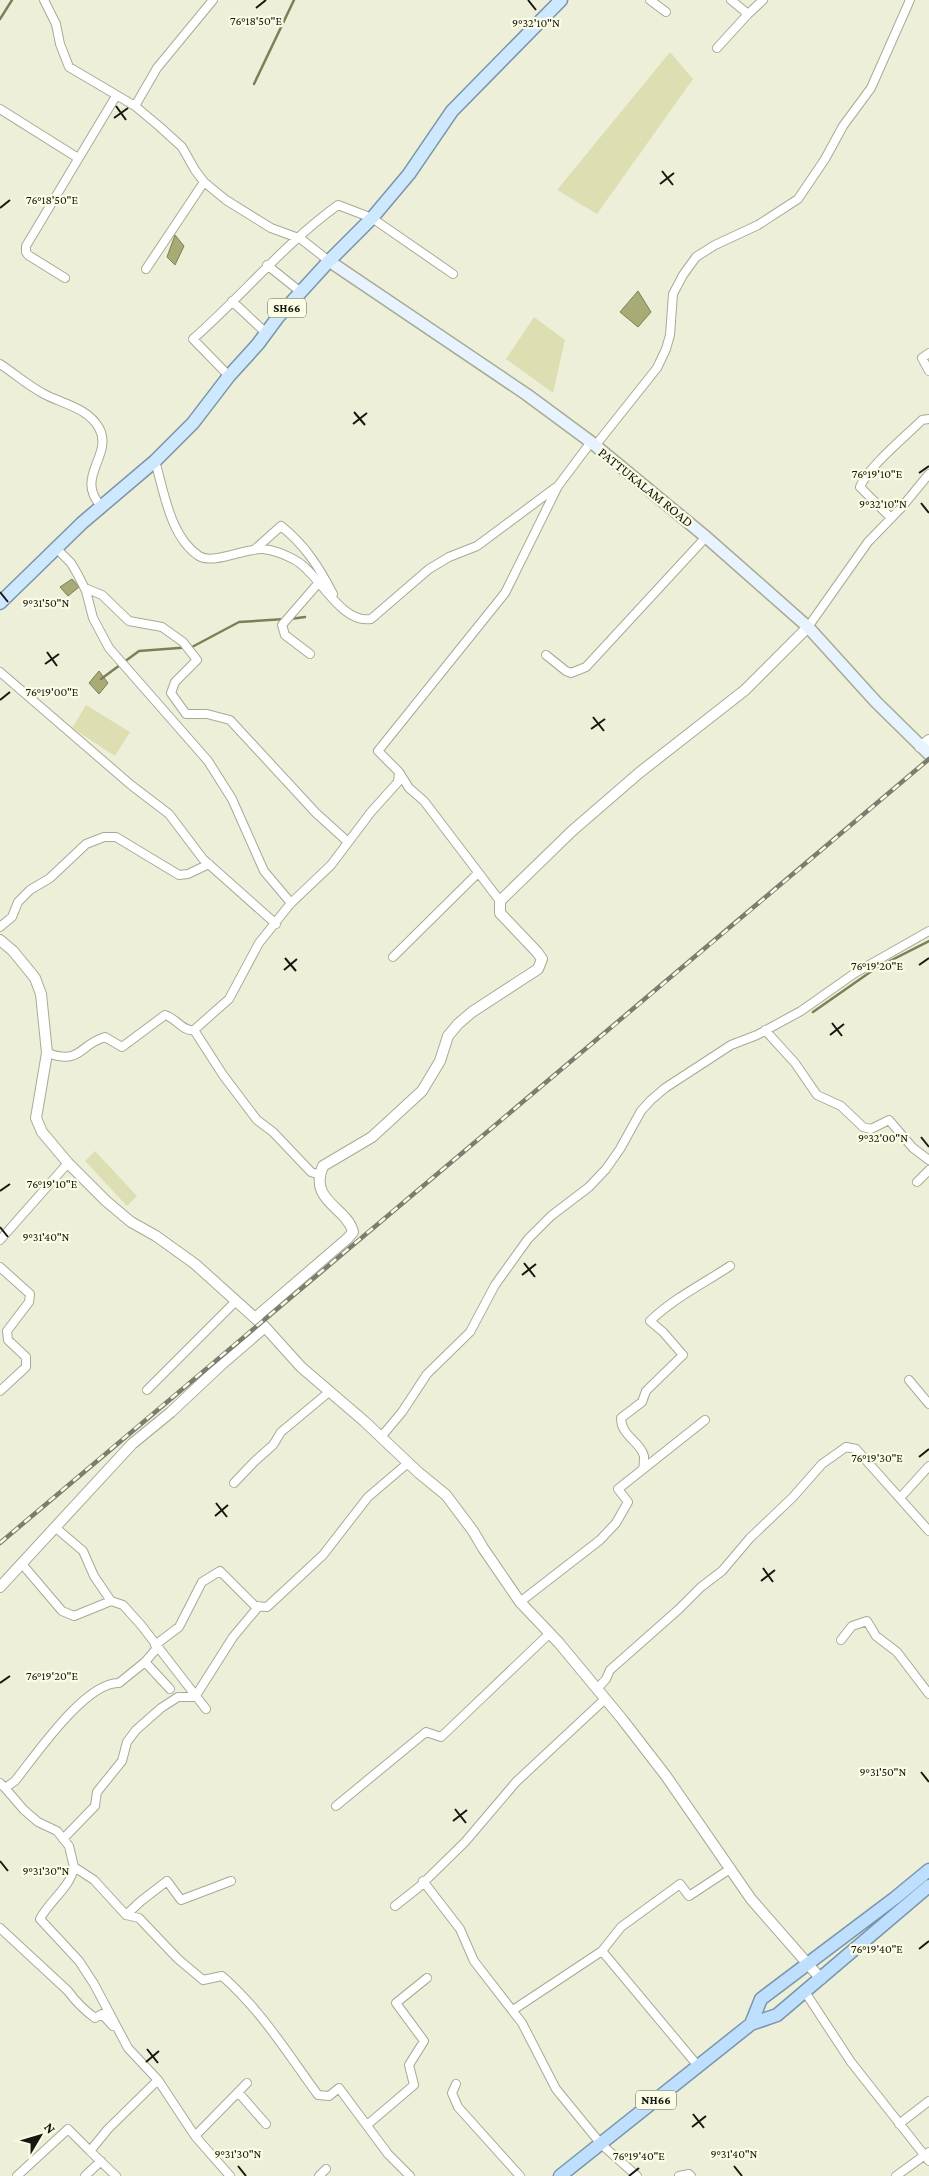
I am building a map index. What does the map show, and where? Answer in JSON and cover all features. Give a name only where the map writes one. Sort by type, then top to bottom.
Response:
[{"type":"highway","points":[[751,2024],[761,1999],[895,1898],[929,1870]]},
{"type":"highway","points":[[751,2024],[777,2016],[929,1886]]},
{"type":"highway","name":"NH66","points":[[560,2176],[751,2024]]},
{"type":"main road","name":"SH66","points":[[0,602],[101,506],[155,460],[193,424],[229,376],[278,317],[302,293],[329,261],[372,218],[409,174],[452,111],[561,0]]},
{"type":"main road","name":"PATTUKALAM ROAD","points":[[329,261],[526,394],[593,444],[706,537],[808,627],[926,747]]},
{"type":"street","points":[[44,0],[56,24],[60,44],[69,67],[135,106],[182,147],[204,182],[226,200],[271,228],[298,238],[329,261]]},
{"type":"street","points":[[135,106],[157,68],[213,0]]},
{"type":"street","points":[[650,0],[666,12]]},
{"type":"street","points":[[731,0],[748,14]]},
{"type":"street","points":[[717,48],[763,0]]},
{"type":"street","points":[[255,1318],[353,1232],[351,1224],[329,1201],[320,1188],[320,1174],[323,1166],[372,1137],[422,1091],[440,1061],[448,1036],[458,1024],[472,1012],[538,969],[542,959],[500,914],[500,901],[424,801],[409,788],[399,772],[378,751],[505,592],[558,486],[660,362],[670,335],[673,294],[682,274],[696,257],[715,245],[758,225],[798,199],[825,159],[843,126],[871,88],[910,0]]},
{"type":"street","points":[[65,278],[28,255],[26,246],[116,96]]},
{"type":"street","points":[[0,108],[78,158]]},
{"type":"street","points":[[146,269],[204,182]]},
{"type":"street","points":[[229,376],[193,339],[267,265],[338,205],[372,218],[453,274]]},
{"type":"street","points":[[267,265],[302,293]]},
{"type":"street","points":[[232,302],[266,333]]},
{"type":"street","points":[[929,353],[922,358],[929,371]]},
{"type":"street","points":[[0,364],[44,394],[81,411],[98,426],[103,443],[90,483],[93,496],[101,506]]},
{"type":"street","points":[[891,518],[862,490],[861,483],[922,420],[929,419]]},
{"type":"street","points":[[155,460],[172,518],[179,532],[201,557],[211,559],[262,549],[276,552],[305,566],[339,605],[349,613],[366,620],[371,619],[429,569],[449,557],[477,546],[558,486]]},
{"type":"street","points":[[500,901],[572,831],[639,773],[745,690],[808,627],[868,542],[929,474]]},
{"type":"street","points":[[254,550],[281,526],[298,540],[319,567],[339,605]]},
{"type":"street","points":[[546,655],[571,673],[586,666],[706,537]]},
{"type":"street","points":[[56,548],[71,563],[85,588],[93,618],[101,634],[116,656],[208,761],[232,799],[264,871],[291,903]]},
{"type":"street","points":[[310,654],[285,634],[282,625],[324,576]]},
{"type":"street","points":[[85,588],[102,595],[129,621],[162,627],[184,642],[197,660],[175,682],[171,693],[186,714],[207,714],[230,720],[316,813],[348,842]]},
{"type":"street","points":[[0,672],[131,785],[169,814],[209,864],[276,924]]},
{"type":"street","points":[[47,1053],[60,1057],[72,1057],[105,1037],[122,1047],[165,1015],[190,1031],[202,1026],[229,999],[259,943],[291,903],[331,865],[398,782],[399,772]]},
{"type":"street","points":[[0,927],[12,917],[18,902],[30,890],[50,878],[86,844],[104,837],[116,837],[178,875],[188,874],[209,864]]},
{"type":"street","points":[[393,957],[478,873]]},
{"type":"street","points":[[381,1436],[402,1412],[426,1374],[470,1332],[496,1285],[528,1239],[551,1216],[589,1187],[606,1169],[620,1149],[641,1111],[651,1100],[665,1088],[731,1045],[765,1030],[801,1010],[877,959],[929,931]]},
{"type":"street","points":[[0,940],[25,965],[38,986],[44,1018],[47,1053],[36,1118],[42,1132],[68,1163],[106,1201],[131,1222],[189,1259],[265,1327],[300,1366],[381,1436],[408,1464],[446,1495],[520,1602],[559,1643],[597,1688],[666,1776],[751,1899],[820,1979]]},
{"type":"street","points":[[194,1030],[223,1075],[257,1120],[273,1132],[311,1172],[320,1174]]},
{"type":"street","points":[[765,1030],[795,1063],[817,1095],[841,1106],[863,1127],[871,1129],[889,1120],[913,1148],[929,1160]]},
{"type":"street","points":[[0,1240],[68,1163]]},
{"type":"street","points":[[917,1182],[929,1170]]},
{"type":"street","points":[[644,1468],[644,1456],[641,1449],[621,1426],[621,1418],[642,1402],[646,1391],[683,1355],[663,1332],[650,1321],[694,1287],[730,1266]]},
{"type":"street","points":[[0,1267],[30,1294],[29,1302],[8,1331],[8,1340],[26,1358],[26,1367],[0,1392]]},
{"type":"street","points":[[147,1390],[236,1301]]},
{"type":"street","points":[[0,1587],[56,1528],[94,1482],[132,1444],[171,1412],[220,1365],[265,1327]]},
{"type":"street","points":[[909,1380],[929,1404]]},
{"type":"street","points":[[234,1483],[273,1445],[281,1432],[329,1392]]},
{"type":"street","points":[[520,1602],[600,1540],[616,1524],[628,1502],[618,1489],[705,1420]]},
{"type":"street","points":[[597,1688],[606,1679],[610,1670],[679,1609],[700,1587],[722,1571],[750,1538],[793,1497],[822,1464],[846,1447],[856,1449],[929,1531]]},
{"type":"street","points":[[230,2176],[195,2136],[158,2080],[128,2048],[94,1984],[79,1961],[40,1919],[44,1911],[73,1876],[74,1867],[69,1846],[57,1831],[38,1822],[24,1810],[3,1786],[15,1781],[59,1724],[81,1703],[111,1682],[119,1683],[145,1662],[156,1647],[179,1627],[202,1582],[220,1571],[256,1606],[267,1607],[316,1561],[368,1497],[408,1464]]},
{"type":"street","points":[[900,1498],[929,1466]]},
{"type":"street","points":[[56,1528],[83,1551],[94,1576],[111,1601]]},
{"type":"street","points":[[22,1564],[62,1611],[74,1616],[111,1601],[123,1604],[156,1647],[171,1662],[206,1709]]},
{"type":"street","points":[[196,1697],[233,1637],[259,1606]]},
{"type":"street","points":[[841,1640],[852,1626],[867,1621],[876,1636],[897,1652],[929,1694]]},
{"type":"street","points":[[336,1806],[426,1732],[441,1738],[549,1634]]},
{"type":"street","points":[[145,1662],[170,1689]]},
{"type":"street","points":[[63,1839],[95,1806],[97,1792],[122,1761],[127,1742],[136,1730],[161,1708],[178,1697],[196,1697]]},
{"type":"street","points":[[394,1906],[419,1887],[464,1842],[516,1782],[605,1699]]},
{"type":"street","points":[[74,1867],[94,1880],[126,1915],[139,1918],[178,1959],[204,1980],[222,1976],[239,1990],[269,2026],[318,2095],[328,2096],[339,2088],[388,2154],[410,2176]]},
{"type":"street","points":[[513,2010],[602,1951],[621,1927],[680,1884],[689,1896],[730,1869]]},
{"type":"street","points":[[126,1915],[167,1881],[181,1900],[231,1881]]},
{"type":"street","points":[[423,1881],[460,1928],[474,1960],[522,2023],[556,2089],[601,2144],[637,2176]]},
{"type":"street","points":[[0,1928],[68,1991],[75,2002],[85,2011],[95,2018],[102,2014],[120,2035]]},
{"type":"street","points":[[602,1951],[698,2066]]},
{"type":"street","points":[[366,2125],[414,2085],[409,2065],[424,2041],[396,2003],[427,1978]]},
{"type":"street","points":[[805,1992],[851,2062],[899,2124],[928,2156],[896,2176]]},
{"type":"street","points":[[90,2151],[108,2129],[158,2080]]},
{"type":"street","points":[[195,2136],[247,2083]]},
{"type":"street","points":[[456,2084],[452,2093],[458,2107],[520,2176]]},
{"type":"street","points":[[238,2092],[266,2124]]},
{"type":"street","points":[[899,2124],[929,2101]]},
{"type":"street","points":[[18,2176],[68,2128],[116,2176]]},
{"type":"street","points":[[85,2176],[100,2161]]},
{"type":"street","points":[[319,2176],[326,2170]]},
{"type":"street","points":[[679,2176],[689,2174],[691,2176]]},
{"type":"shaded area","points":[[670,52],[693,79],[597,214],[557,190]]},
{"type":"shaded area","points":[[175,235],[184,246],[175,265],[167,257]]},
{"type":"shaded area","points":[[638,291],[651,312],[638,327],[620,312]]},
{"type":"shaded area","points":[[534,317],[565,340],[553,393],[506,359]]},
{"type":"shaded area","points":[[72,579],[79,587],[68,596],[60,587]]},
{"type":"shaded area","points":[[99,671],[108,683],[99,694],[89,683]]},
{"type":"shaded area","points":[[86,705],[130,732],[115,756],[72,728]]},
{"type":"shaded area","points":[[95,1151],[137,1196],[127,1206],[85,1161]]},
{"type":"waterway","points":[[0,19],[12,0]]},
{"type":"waterway","points":[[254,84],[294,0]]},
{"type":"waterway","points":[[290,619],[305,617]]},
{"type":"waterway","points":[[101,679],[139,651],[192,647],[239,622],[285,619]]},
{"type":"waterway","points":[[813,1012],[876,968],[929,941]]},
{"type":"railway","points":[[0,1543],[929,759]]}]
